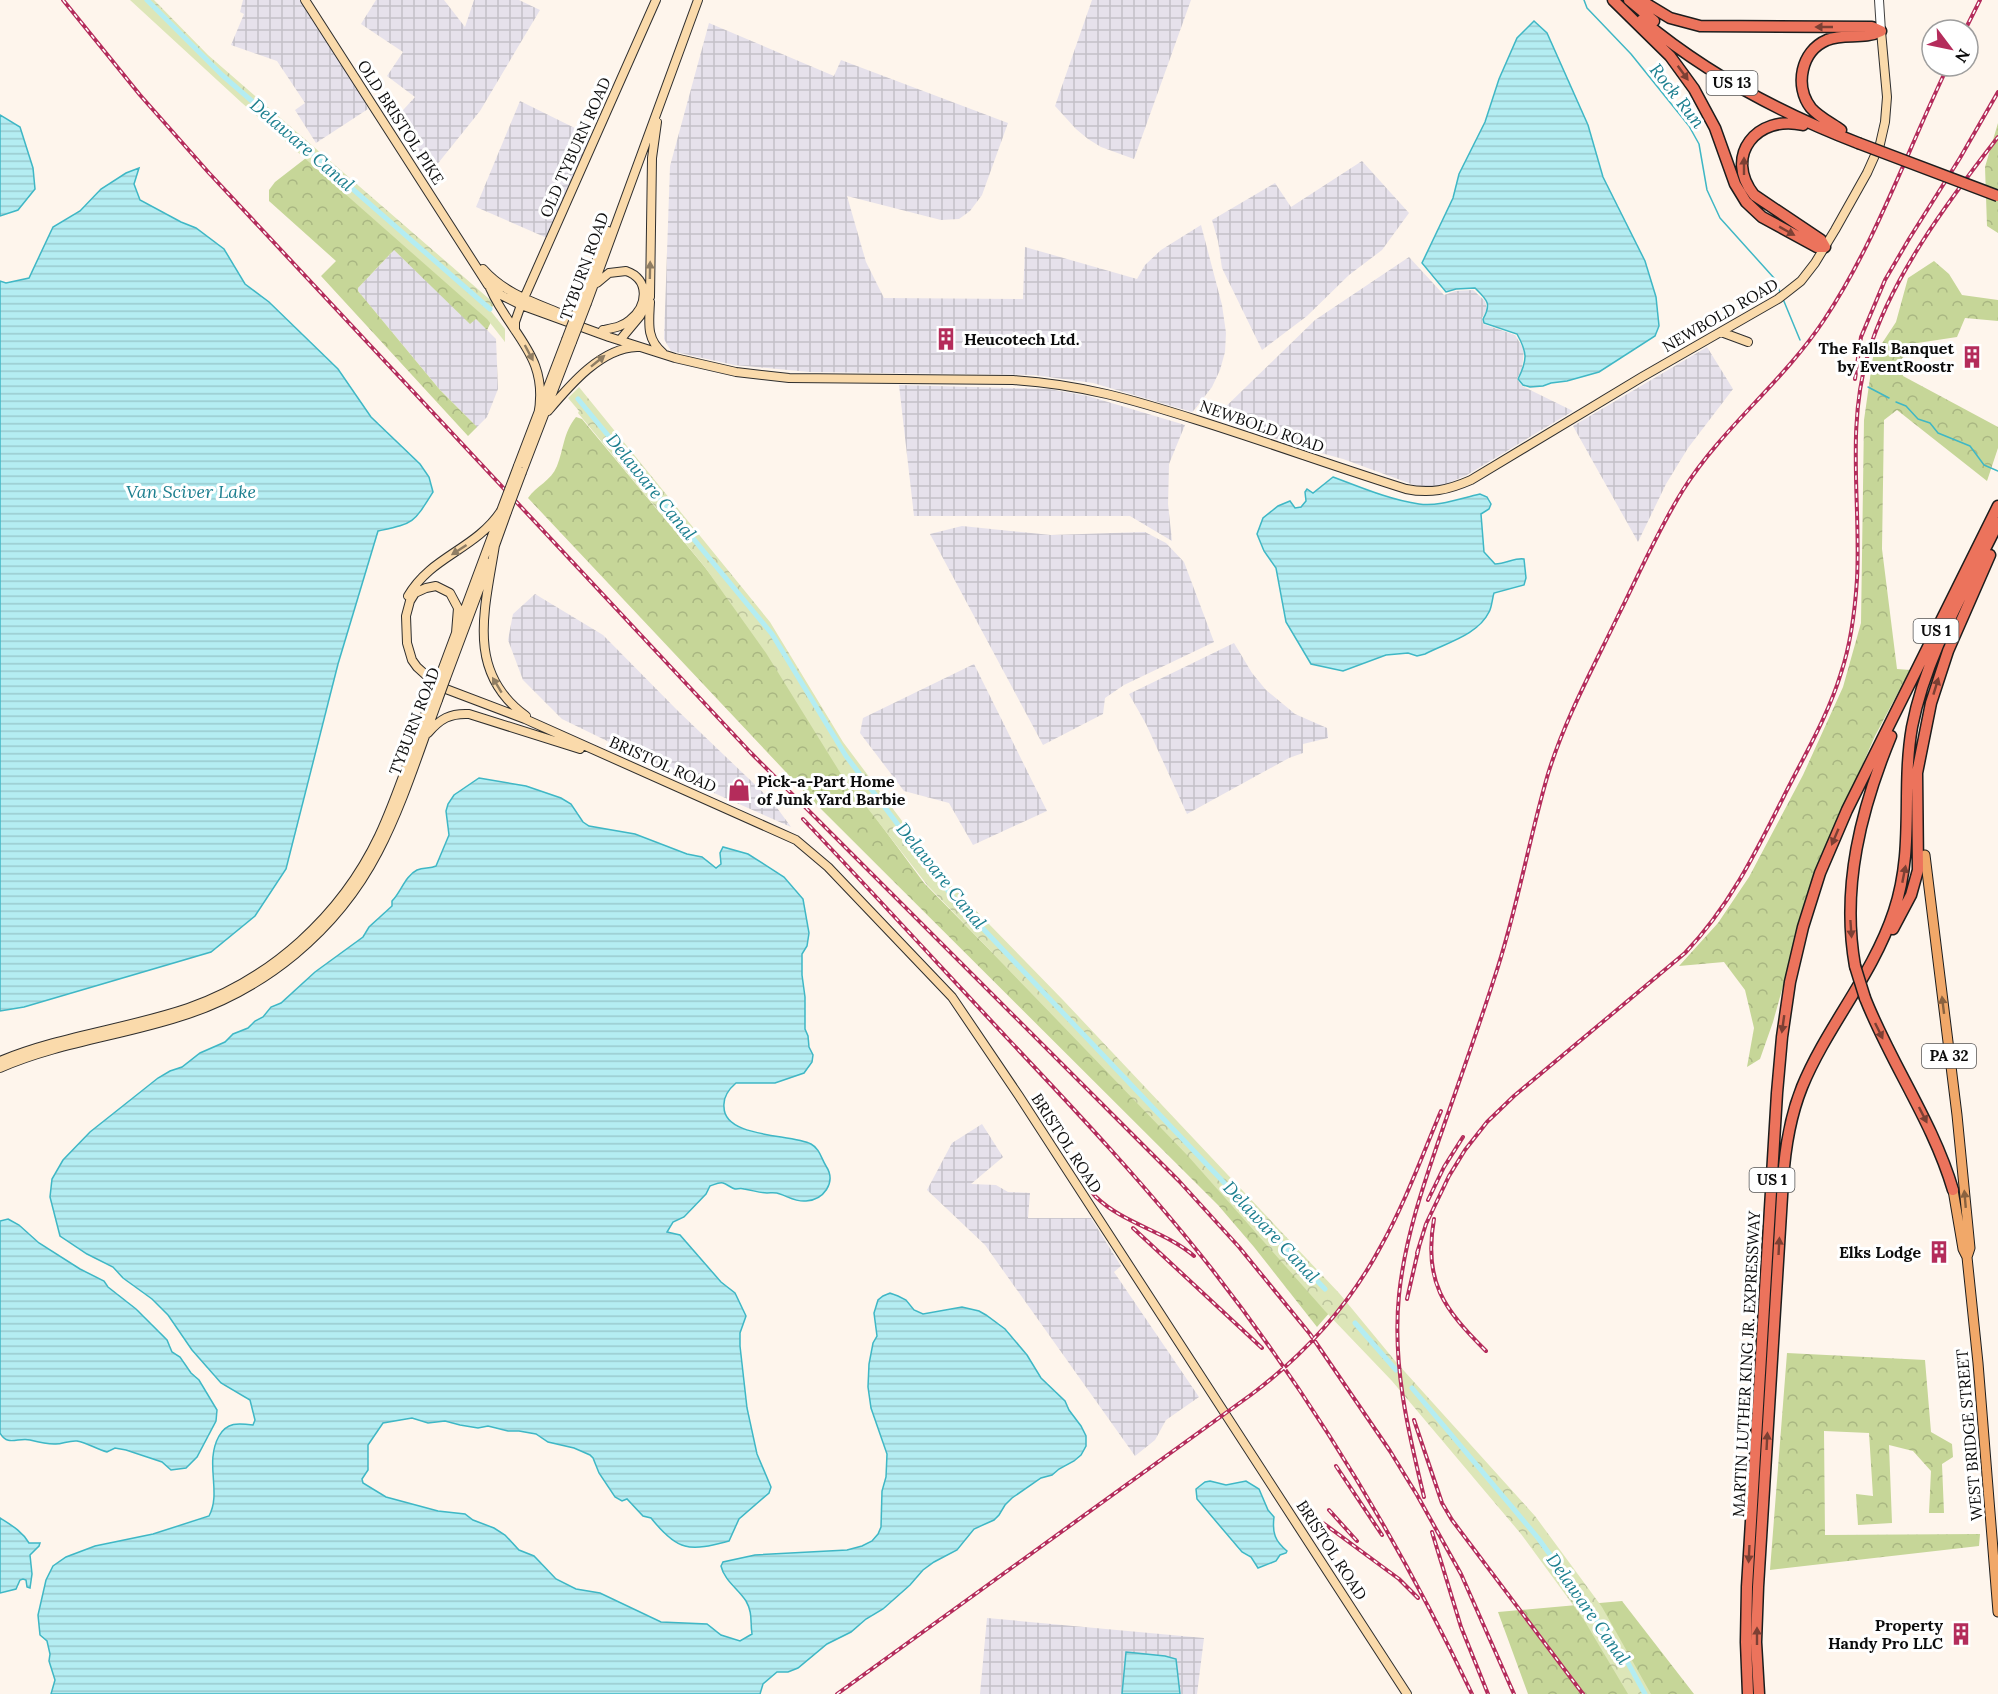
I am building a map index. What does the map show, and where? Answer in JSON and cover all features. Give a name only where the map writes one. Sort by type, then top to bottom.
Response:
[{"type":"highway","points":[[1614,0],[1670,56],[1694,89],[1715,128],[1737,188],[1749,206],[1762,217],[1816,247],[1825,247],[1821,240],[1754,195],[1746,181],[1743,167],[1744,153],[1750,141],[1767,126],[1789,122],[1821,129]]},
{"type":"highway","name":"US 13","points":[[1619,0],[1660,34],[1713,72],[1770,105],[1821,129],[1860,140],[1998,189]]},
{"type":"highway","name":"US 13","points":[[1629,0],[1678,40],[1733,76],[1790,108],[1860,140],[1998,196]]},
{"type":"highway","points":[[1640,0],[1670,18],[1700,26],[1872,27],[1881,31]]},
{"type":"highway","points":[[1841,130],[1818,115],[1808,103],[1801,84],[1803,66],[1813,50],[1827,40],[1836,37],[1872,36],[1881,31]]},
{"type":"highway","points":[[1847,810],[1885,724],[1998,494]]},
{"type":"highway","name":"MARTIN LUTHER KING JR. EXPRESSWAY","points":[[1748,1694],[1747,1587],[1782,1037],[1790,981],[1803,927],[1820,873],[1847,810],[1998,506]]},
{"type":"highway","name":"MARTIN LUTHER KING JR. EXPRESSWAY","points":[[1759,1694],[1756,1642],[1758,1587],[1783,1180],[1788,1135],[1794,1110],[1808,1074],[1869,968],[1891,922],[1904,872],[1908,833],[1909,753],[1921,691],[1936,649],[1998,523]]},
{"type":"highway","points":[[1869,968],[1905,909],[1917,877],[1920,852],[1917,788],[1923,742],[1936,684],[1960,622],[1998,536]]},
{"type":"highway","points":[[1960,622],[1998,550]]},
{"type":"highway","points":[[1908,691],[1871,792],[1853,865],[1850,921],[1856,966],[1865,998],[1879,1031],[1932,1132],[1953,1190]]},
{"type":"highway","points":[[1923,742],[1921,801],[1925,855]]},
{"type":"main road","name":"OLD BRISTOL PIKE","points":[[305,0],[488,285],[501,295],[522,302]]},
{"type":"main road","name":"OLD TYBURN ROAD","points":[[515,330],[515,322],[522,302],[656,0]]},
{"type":"main road","name":"TYBURN ROAD","points":[[583,303],[592,291],[698,0]]},
{"type":"main road","name":"NEWBOLD ROAD","points":[[522,302],[643,348],[709,367],[762,376],[1013,380],[1087,388],[1158,407],[1406,489],[1428,492],[1446,490],[1471,480],[1778,299],[1806,275],[1825,247],[1867,173],[1882,139],[1887,97],[1881,31]]},
{"type":"main road","points":[[660,104],[652,158],[649,335],[657,348],[669,356]]},
{"type":"main road","name":"TYBURN ROAD","points":[[443,677],[456,633],[569,341],[600,249],[633,176]]},
{"type":"main road","name":"OLD BRISTOL PIKE","points":[[474,260],[498,284],[522,302]]},
{"type":"main road","points":[[592,291],[603,276],[621,270],[636,276],[643,287],[644,299],[638,313],[623,325],[603,330]]},
{"type":"main road","points":[[488,285],[527,348],[539,375],[540,417]]},
{"type":"main road","points":[[620,340],[640,316],[650,297]]},
{"type":"main road","name":"NEWBOLD ROAD","points":[[522,302],[603,330],[620,340]]},
{"type":"main road","points":[[1721,332],[1748,342],[1742,331],[1742,319]]},
{"type":"main road","points":[[540,417],[602,358],[622,349],[643,348]]},
{"type":"main road","name":"TYBURN ROAD","points":[[0,1061],[35,1048],[187,1008],[238,985],[279,959],[326,916],[355,878],[385,822],[495,545],[504,512]]},
{"type":"main road","points":[[504,512],[482,534],[431,568],[415,584],[403,610],[402,640],[411,664],[418,673],[438,689],[577,743]]},
{"type":"main road","points":[[495,545],[483,630],[488,668],[502,694],[520,712],[577,743]]},
{"type":"main road","points":[[456,633],[458,608],[450,593],[436,586],[415,593],[408,608],[405,634],[412,660],[423,674],[447,690],[525,719],[577,743]]},
{"type":"main road","points":[[421,736],[443,718],[460,713],[599,752]]},
{"type":"main road","name":"BRISTOL ROAD","points":[[577,743],[782,833],[805,846],[828,867],[952,997],[1406,1693]]},
{"type":"main road","name":"TYBURN ROAD","points":[[0,1068],[44,1052],[197,1011],[248,987],[284,963],[330,920],[364,875],[387,832],[414,753]]},
{"type":"main road","name":"WEST BRIDGE STREET","points":[[1925,855],[1959,1138],[1970,1248],[1967,1257]]},
{"type":"main road","name":"WEST BRIDGE STREET","points":[[1953,1190],[1963,1249],[1967,1257],[1998,1612]]},
{"type":"street","points":[[1879,0],[1881,31]]},
{"type":"shaded area","points":[[243,0],[308,0],[342,53],[368,109],[316,143],[295,110],[305,103],[277,61],[231,45],[244,14],[240,12]]},
{"type":"shaded area","points":[[376,0],[444,0],[465,27],[474,0],[519,0],[540,10],[480,111],[427,177],[393,121],[415,97],[387,76],[403,52],[361,24]]},
{"type":"shaded area","points":[[1092,0],[1191,0],[1134,159],[1101,147],[1088,139],[1055,106]]},
{"type":"shaded area","points":[[709,23],[834,76],[841,60],[1008,123],[982,195],[970,211],[959,219],[941,220],[847,196],[866,262],[884,298],[1023,299],[1025,247],[1137,279],[1145,265],[1161,250],[1201,225],[1222,305],[1226,333],[1225,352],[1212,387],[1192,412],[1093,383],[1034,375],[809,372],[734,365],[671,351],[664,339],[670,166]]},
{"type":"shaded area","points":[[520,101],[591,136],[547,238],[476,207]]},
{"type":"shaded area","points":[[1362,161],[1409,213],[1382,250],[1349,275],[1307,316],[1262,350],[1222,268],[1212,220],[1275,183],[1291,207]]},
{"type":"shaded area","points":[[394,250],[470,323],[476,319],[496,339],[498,389],[487,417],[477,427],[440,390],[358,291],[358,288]]},
{"type":"shaded area","points":[[1409,257],[1444,295],[1456,291],[1473,290],[1485,301],[1487,309],[1482,318],[1483,324],[1515,335],[1524,350],[1522,368],[1517,379],[1522,386],[1573,411],[1467,475],[1437,488],[1414,485],[1215,417],[1315,320]]},
{"type":"shaded area","points":[[1707,347],[1733,389],[1688,448],[1666,484],[1638,542],[1573,426]]},
{"type":"shaded area","points":[[899,385],[1049,389],[1088,396],[1185,425],[1169,464],[1168,504],[1172,541],[1130,516],[914,516]]},
{"type":"shaded area","points":[[962,526],[1051,535],[1145,532],[1166,543],[1184,562],[1214,642],[1124,685],[1105,698],[1103,714],[1043,745],[930,534]]},
{"type":"shaded area","points":[[535,594],[603,635],[772,801],[791,827],[714,793],[562,719],[523,680],[508,640],[513,614]]},
{"type":"shaded area","points":[[1234,643],[1252,673],[1266,690],[1295,714],[1327,728],[1328,738],[1303,744],[1303,753],[1289,758],[1187,814],[1146,724],[1129,694]]},
{"type":"shaded area","points":[[974,664],[1047,811],[973,845],[949,803],[904,791],[860,733],[863,718]]},
{"type":"shaded area","points":[[982,1124],[1003,1157],[971,1184],[996,1185],[1008,1192],[1030,1193],[1028,1218],[1091,1218],[1121,1266],[1114,1272],[1199,1397],[1166,1420],[1155,1440],[1135,1456],[985,1245],[927,1190],[952,1143]]},
{"type":"shaded area","points":[[987,1618],[1204,1638],[1197,1694],[980,1694]]},
{"type":"green space","points":[[130,0],[154,0],[208,55],[495,304],[490,310],[505,329],[505,342],[487,319],[242,103]]},
{"type":"green space","points":[[1998,123],[1998,233],[1987,226],[1985,167]]},
{"type":"green space","points":[[306,158],[492,320],[487,330],[476,319],[470,324],[394,250],[358,288],[358,291],[440,390],[477,427],[468,436],[321,276],[336,261],[269,201],[269,190],[275,182]]},
{"type":"green space","points":[[1934,261],[1949,274],[1962,295],[1998,300],[1998,321],[1965,318],[1957,337],[1911,344],[1901,361],[1903,376],[1998,427],[1998,448],[1987,481],[1897,410],[1884,420],[1882,549],[1897,669],[1910,670],[1875,736],[1814,875],[1773,1022],[1760,1059],[1747,1067],[1754,1028],[1745,990],[1724,962],[1679,966],[1718,923],[1749,877],[1803,775],[1843,687],[1861,623],[1864,420],[1873,357],[1896,322],[1908,278]]},
{"type":"green space","points":[[579,387],[770,622],[843,742],[947,881],[1063,1000],[1339,1293],[1396,1362],[1535,1516],[1602,1607],[1651,1694],[1628,1694],[1584,1620],[1521,1534],[1392,1381],[1325,1311],[1188,1156],[928,886],[841,774],[766,653],[704,566],[578,413],[579,411],[568,398]]},
{"type":"green space","points":[[576,417],[582,419],[704,566],[771,652],[844,775],[924,883],[1176,1140],[1331,1311],[1317,1327],[1218,1205],[815,803],[528,498],[554,471],[564,441]]},
{"type":"green space","points":[[1787,1353],[1925,1360],[1931,1432],[1952,1444],[1953,1457],[1942,1464],[1944,1513],[1929,1513],[1931,1471],[1913,1451],[1889,1445],[1892,1523],[1858,1525],[1856,1494],[1873,1496],[1869,1433],[1824,1431],[1825,1535],[1980,1534],[1979,1546],[1770,1570]]},
{"type":"green space","points":[[1622,1601],[1694,1694],[1528,1694],[1498,1612]]},
{"type":"water","points":[[1534,21],[1547,33],[1588,125],[1603,177],[1645,261],[1656,297],[1659,326],[1655,336],[1599,372],[1567,381],[1530,387],[1523,385],[1518,379],[1525,356],[1517,334],[1484,323],[1483,319],[1488,305],[1475,288],[1446,292],[1422,263],[1453,198],[1459,174],[1485,122],[1499,79],[1517,38]]},
{"type":"water","points":[[0,115],[20,127],[33,168],[35,189],[18,210],[0,216]]},
{"type":"water","name":"Van Sciver Lake","points":[[139,168],[134,184],[140,200],[196,228],[224,249],[245,284],[269,302],[338,369],[371,417],[420,464],[429,477],[433,492],[412,520],[406,524],[378,531],[338,664],[286,869],[255,916],[211,952],[24,1007],[0,1011],[0,281],[6,283],[29,278],[53,227],[80,211],[101,189],[126,173]]},
{"type":"water","points":[[1333,477],[1386,496],[1419,504],[1442,503],[1480,494],[1487,497],[1491,504],[1489,509],[1481,514],[1484,552],[1495,564],[1524,559],[1526,578],[1524,585],[1494,593],[1490,610],[1477,627],[1461,638],[1425,654],[1386,655],[1343,671],[1311,664],[1286,622],[1276,568],[1264,551],[1257,534],[1263,518],[1278,506],[1290,501],[1295,508],[1301,507],[1306,501],[1307,489],[1313,493]]},
{"type":"water","points":[[479,778],[526,786],[561,798],[571,804],[583,822],[589,826],[635,834],[687,854],[702,857],[716,868],[721,864],[720,853],[723,847],[748,854],[784,877],[803,899],[809,933],[807,946],[802,954],[802,975],[805,1029],[813,1055],[812,1062],[804,1073],[775,1083],[736,1083],[724,1100],[724,1107],[727,1117],[746,1130],[802,1141],[814,1146],[830,1178],[823,1194],[812,1200],[802,1201],[777,1193],[735,1189],[718,1183],[710,1186],[706,1194],[684,1217],[673,1222],[667,1232],[680,1235],[721,1282],[735,1293],[746,1316],[740,1333],[740,1346],[747,1408],[757,1454],[771,1487],[769,1493],[739,1519],[729,1541],[701,1547],[690,1547],[675,1542],[651,1518],[643,1516],[627,1499],[622,1501],[615,1497],[590,1455],[574,1448],[548,1442],[536,1434],[488,1426],[478,1428],[445,1421],[428,1423],[412,1418],[383,1423],[368,1445],[368,1470],[362,1479],[363,1483],[386,1497],[438,1511],[465,1514],[473,1520],[494,1528],[505,1535],[519,1550],[534,1556],[556,1579],[576,1589],[600,1593],[661,1622],[707,1624],[721,1635],[740,1641],[752,1634],[750,1610],[746,1601],[725,1576],[721,1566],[723,1562],[755,1555],[847,1550],[872,1541],[881,1527],[882,1491],[886,1477],[887,1454],[871,1408],[868,1387],[869,1364],[873,1343],[877,1336],[874,1313],[878,1300],[883,1296],[890,1293],[898,1296],[906,1300],[914,1310],[923,1314],[962,1307],[979,1311],[1005,1329],[1027,1355],[1041,1378],[1065,1401],[1086,1436],[1086,1446],[1074,1461],[1052,1475],[1041,1478],[1012,1498],[994,1520],[974,1529],[957,1550],[923,1570],[883,1609],[866,1619],[851,1632],[827,1644],[798,1668],[788,1672],[777,1672],[763,1684],[760,1694],[51,1694],[55,1680],[49,1661],[47,1641],[40,1635],[38,1615],[46,1580],[53,1566],[66,1557],[95,1546],[153,1534],[209,1516],[214,1497],[213,1457],[219,1436],[229,1426],[253,1425],[255,1420],[250,1400],[221,1383],[192,1350],[168,1315],[152,1299],[123,1278],[113,1267],[87,1254],[60,1236],[50,1197],[52,1179],[63,1160],[90,1132],[158,1078],[182,1067],[200,1053],[225,1042],[233,1034],[248,1028],[263,1017],[271,1007],[281,1003],[315,972],[363,937],[369,927],[392,906],[392,901],[409,876],[417,870],[436,866],[449,835],[446,811],[448,804],[454,795]]},
{"type":"water","points":[[8,1219],[19,1225],[39,1243],[104,1281],[167,1340],[172,1352],[180,1357],[199,1380],[217,1410],[216,1421],[197,1457],[186,1468],[171,1470],[162,1462],[126,1450],[115,1448],[107,1452],[77,1441],[57,1444],[26,1439],[10,1441],[0,1433],[0,1221]]},
{"type":"water","points":[[1210,1481],[1226,1485],[1246,1481],[1259,1489],[1268,1510],[1274,1517],[1275,1536],[1287,1551],[1286,1553],[1280,1555],[1276,1561],[1258,1568],[1251,1557],[1242,1552],[1197,1499],[1196,1489]]},
{"type":"water","points":[[0,1518],[20,1532],[29,1543],[40,1543],[30,1555],[32,1574],[30,1588],[23,1579],[20,1580],[16,1589],[0,1593]]},
{"type":"water","points":[[1126,1652],[1176,1659],[1180,1694],[1122,1694]]},
{"type":"waterway","name":"Delaware Canal","points":[[147,0],[222,75],[490,309]]},
{"type":"waterway","name":"Rock Run","points":[[1584,0],[1587,8],[1631,54],[1689,126],[1699,144],[1707,190],[1720,218],[1774,278],[1780,292]]},
{"type":"waterway","name":"Rock Run","points":[[1783,299],[1800,340]]},
{"type":"waterway","name":"Rock Run","points":[[1868,387],[1889,398]]},
{"type":"waterway","name":"Delaware Canal","points":[[578,399],[772,634],[846,756],[952,896],[1325,1289]]},
{"type":"waterway","name":"Rock Run","points":[[1896,402],[1906,406],[1918,419],[1930,423],[1938,433],[1970,446],[1984,465],[1998,471]]},
{"type":"waterway","name":"Delaware Canal","points":[[1355,1323],[1396,1370]]},
{"type":"waterway","name":"Delaware Canal","points":[[1412,1388],[1538,1538],[1628,1663],[1645,1694]]},
{"type":"railway","points":[[63,0],[140,95],[209,173],[751,753],[1179,1181],[1239,1247],[1310,1334],[1390,1451],[1461,1574],[1514,1694]]},
{"type":"railway","points":[[1971,18],[1980,0]]},
{"type":"railway","points":[[1424,1497],[1407,1422],[1400,1372],[1397,1321],[1402,1273],[1422,1190],[1502,954],[1555,754],[1589,674],[1674,505],[1716,446],[1808,343],[1843,290],[1875,228],[1942,78]]},
{"type":"railway","points":[[1855,379],[1861,337],[1885,280],[1998,92]]},
{"type":"railway","points":[[1417,1253],[1426,1224],[1449,1176],[1465,1150],[1487,1122],[1514,1096],[1685,953],[1728,898],[1763,838],[1823,720],[1836,689],[1847,650],[1854,615],[1857,579],[1856,438],[1861,382],[1868,354],[1878,325],[1906,268],[1941,213],[1998,137]]},
{"type":"railway","points":[[803,819],[1138,1180],[1211,1268],[1285,1369],[1353,1474],[1415,1582],[1472,1694]]},
{"type":"railway","points":[[837,1694],[1252,1394],[1308,1345],[1341,1308],[1381,1246],[1398,1213],[1441,1111]]},
{"type":"railway","points":[[1428,1200],[1444,1167],[1463,1137]]},
{"type":"railway","points":[[1075,1166],[1090,1190],[1107,1206],[1183,1247],[1194,1256]]},
{"type":"railway","points":[[1434,1219],[1431,1241],[1432,1260],[1440,1293],[1459,1322],[1486,1351]]},
{"type":"railway","points":[[1133,1228],[1262,1348]]},
{"type":"railway","points":[[1407,1299],[1419,1247]]},
{"type":"railway","points":[[1414,1420],[1442,1503],[1452,1520],[1583,1694]]},
{"type":"railway","points":[[1336,1466],[1382,1535]]},
{"type":"railway","points":[[1329,1510],[1357,1541]]},
{"type":"railway","points":[[1323,1523],[1399,1579],[1418,1598]]},
{"type":"railway","points":[[1432,1532],[1461,1627],[1488,1694]]},
{"type":"place","name":"Heucotech Ltd.","points":[[946,339]]},
{"type":"place","name":"The Falls Banquet by EventRoostr","points":[[1972,357]]},
{"type":"place","name":"Pick-a-Part Home of Junk Yard Barbie","points":[[739,790]]},
{"type":"place","name":"Elks Lodge","points":[[1939,1252]]},
{"type":"place","name":"Property Handy Pro LLC","points":[[1961,1634]]}]
